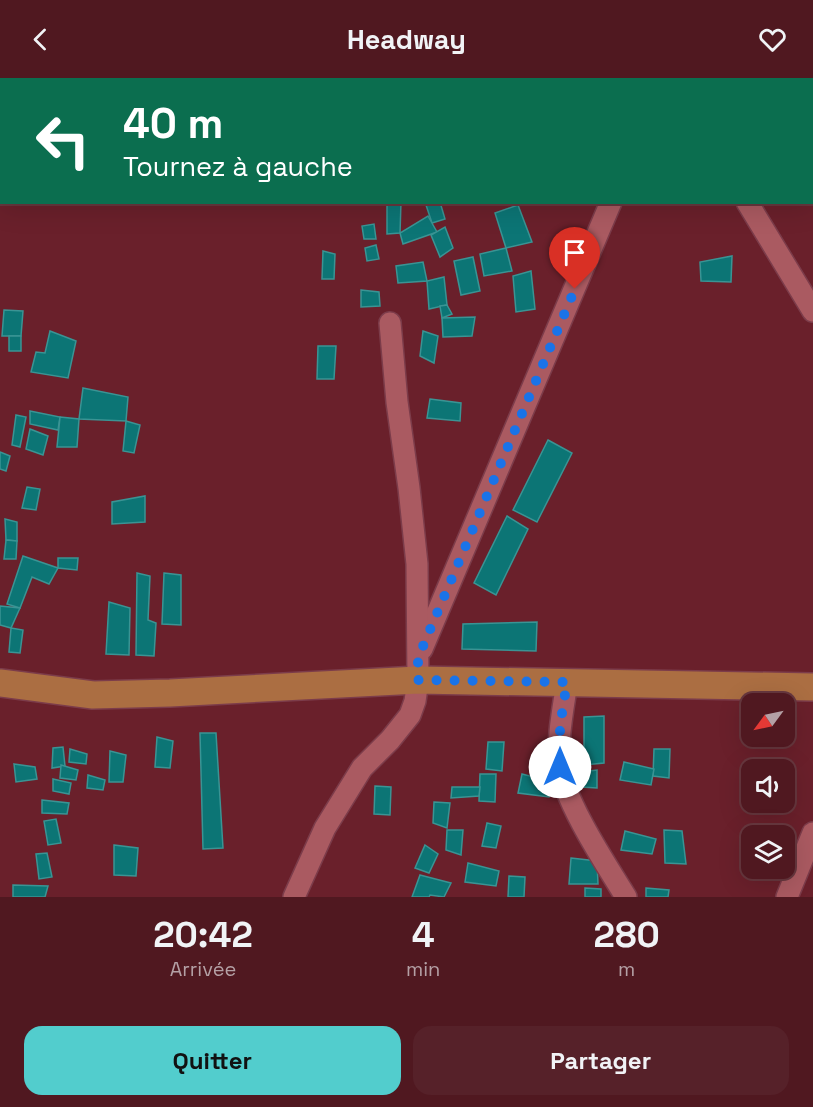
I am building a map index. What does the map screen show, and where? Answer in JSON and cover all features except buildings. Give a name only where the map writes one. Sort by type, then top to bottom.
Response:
[{"type":"main road","points":[[0,683],[93,694],[170,693],[418,669],[567,682],[813,687]]},
{"type":"street","points":[[418,669],[611,204]]},
{"type":"street","points":[[748,204],[813,311]]},
{"type":"street","points":[[294,897],[325,828],[362,768],[410,716],[415,701],[418,669],[417,564],[410,489],[397,402],[390,323]]},
{"type":"street","points":[[567,682],[560,726],[560,767],[571,801],[626,897]]},
{"type":"street","points":[[787,897],[813,833]]},
{"type":"route","points":[[560,767],[560,726],[567,682],[418,680],[418,658],[575,289]]}]
